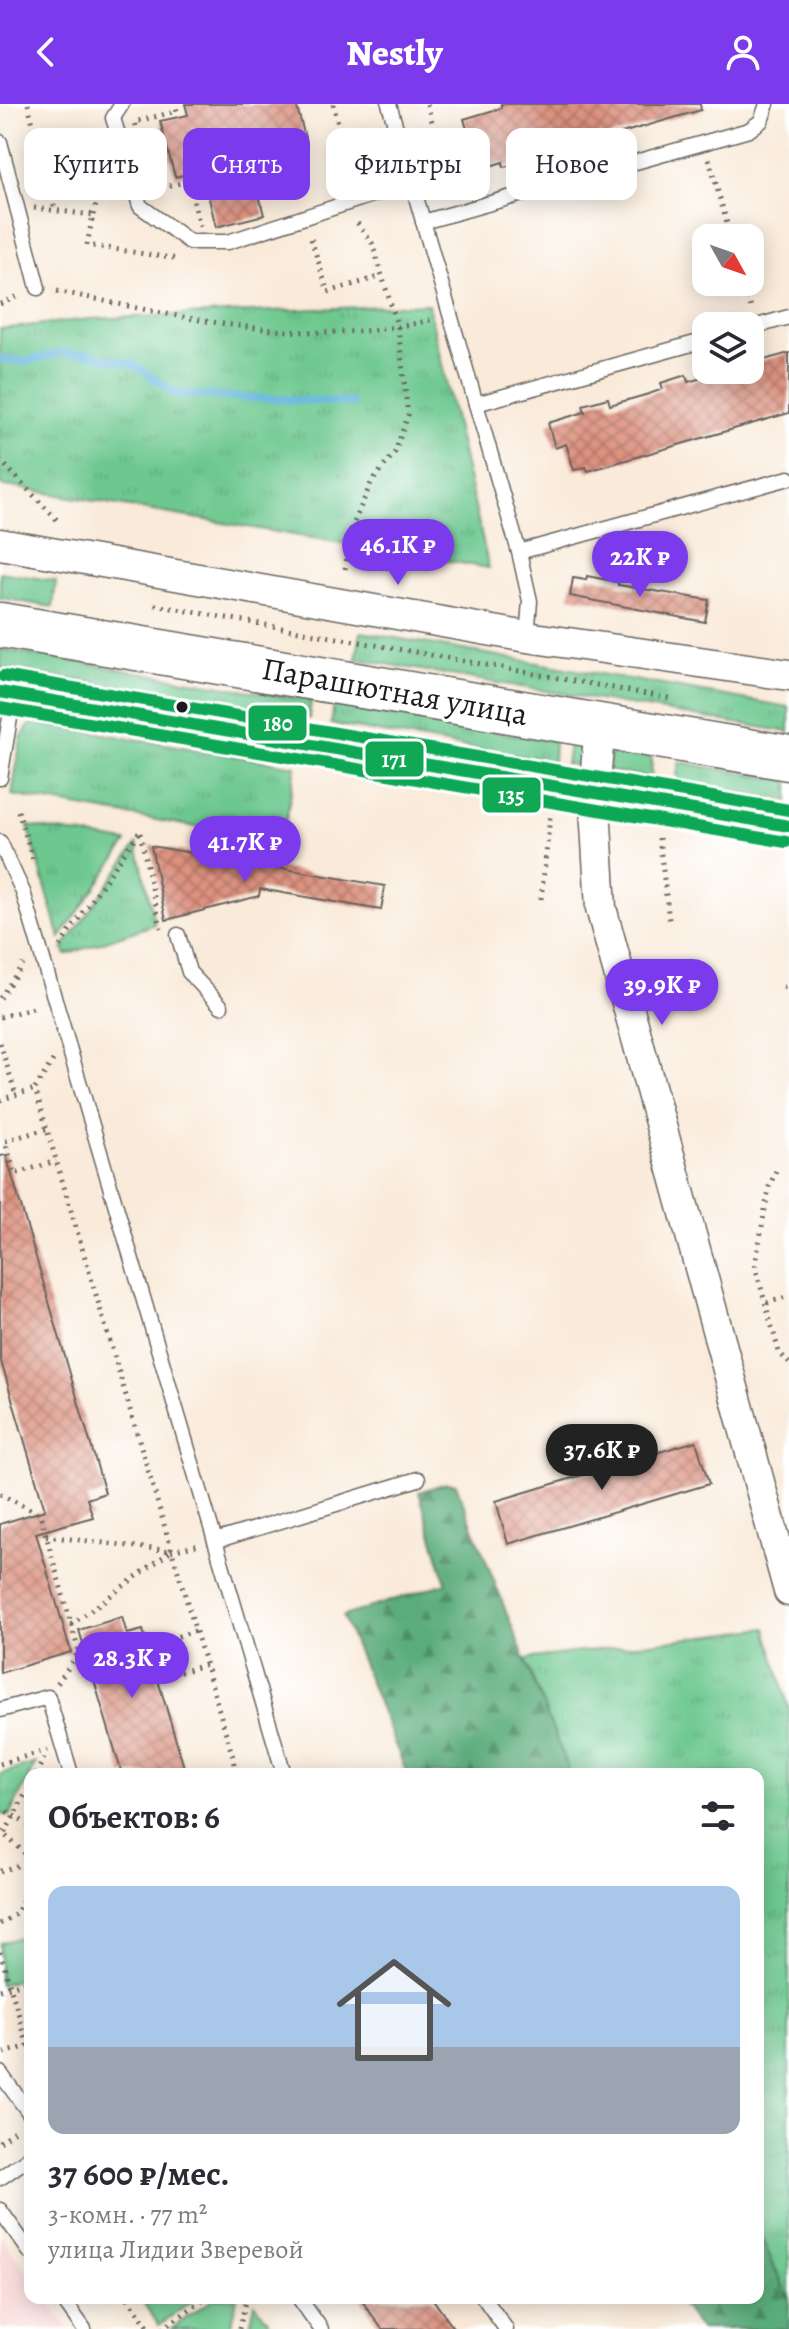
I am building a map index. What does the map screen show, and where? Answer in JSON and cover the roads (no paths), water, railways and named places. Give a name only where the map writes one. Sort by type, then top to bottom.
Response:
[{"type":"main road","name":"Парашютная улица","points":[[0,625],[789,758]]},
{"type":"main road","name":"Парашютная улица","points":[[7,694],[789,826]]},
{"type":"street","points":[[0,544],[527,637],[789,675]]},
{"type":"street","points":[[600,726],[594,791],[601,908],[789,1591]]},
{"type":"lane","points":[[122,104],[113,118],[140,206],[190,242],[228,242],[366,200]]},
{"type":"lane","points":[[389,104],[396,128]]},
{"type":"lane","points":[[423,222],[749,130],[761,121],[767,104]]},
{"type":"lane","points":[[0,142],[5,182],[38,288]]},
{"type":"lane","points":[[417,200],[519,552],[530,601],[527,637]]},
{"type":"lane","points":[[764,324],[789,317]]},
{"type":"lane","points":[[476,404],[692,344]]},
{"type":"lane","points":[[519,552],[789,478]]},
{"type":"lane","points":[[0,778],[7,694]]},
{"type":"lane","points":[[0,842],[3,860],[23,892],[208,1542],[282,1768]]},
{"type":"lane","points":[[171,937],[189,972],[221,1006]]},
{"type":"lane","points":[[208,1542],[418,1479]]},
{"type":"lane","points":[[0,1710],[48,1697],[69,1768]]},
{"type":"lane","points":[[0,2073],[24,2106]]},
{"type":"lane","points":[[0,2178],[24,2161]]},
{"type":"lane","points":[[0,2210],[24,2241]]},
{"type":"lane","points":[[66,2304],[84,2329]]},
{"type":"lane","points":[[303,2304],[321,2329]]},
{"type":"lane","points":[[488,2304],[506,2329]]},
{"type":"waterway","points":[[0,359],[23,362],[61,353],[90,354],[135,365],[176,394],[352,403]]}]
